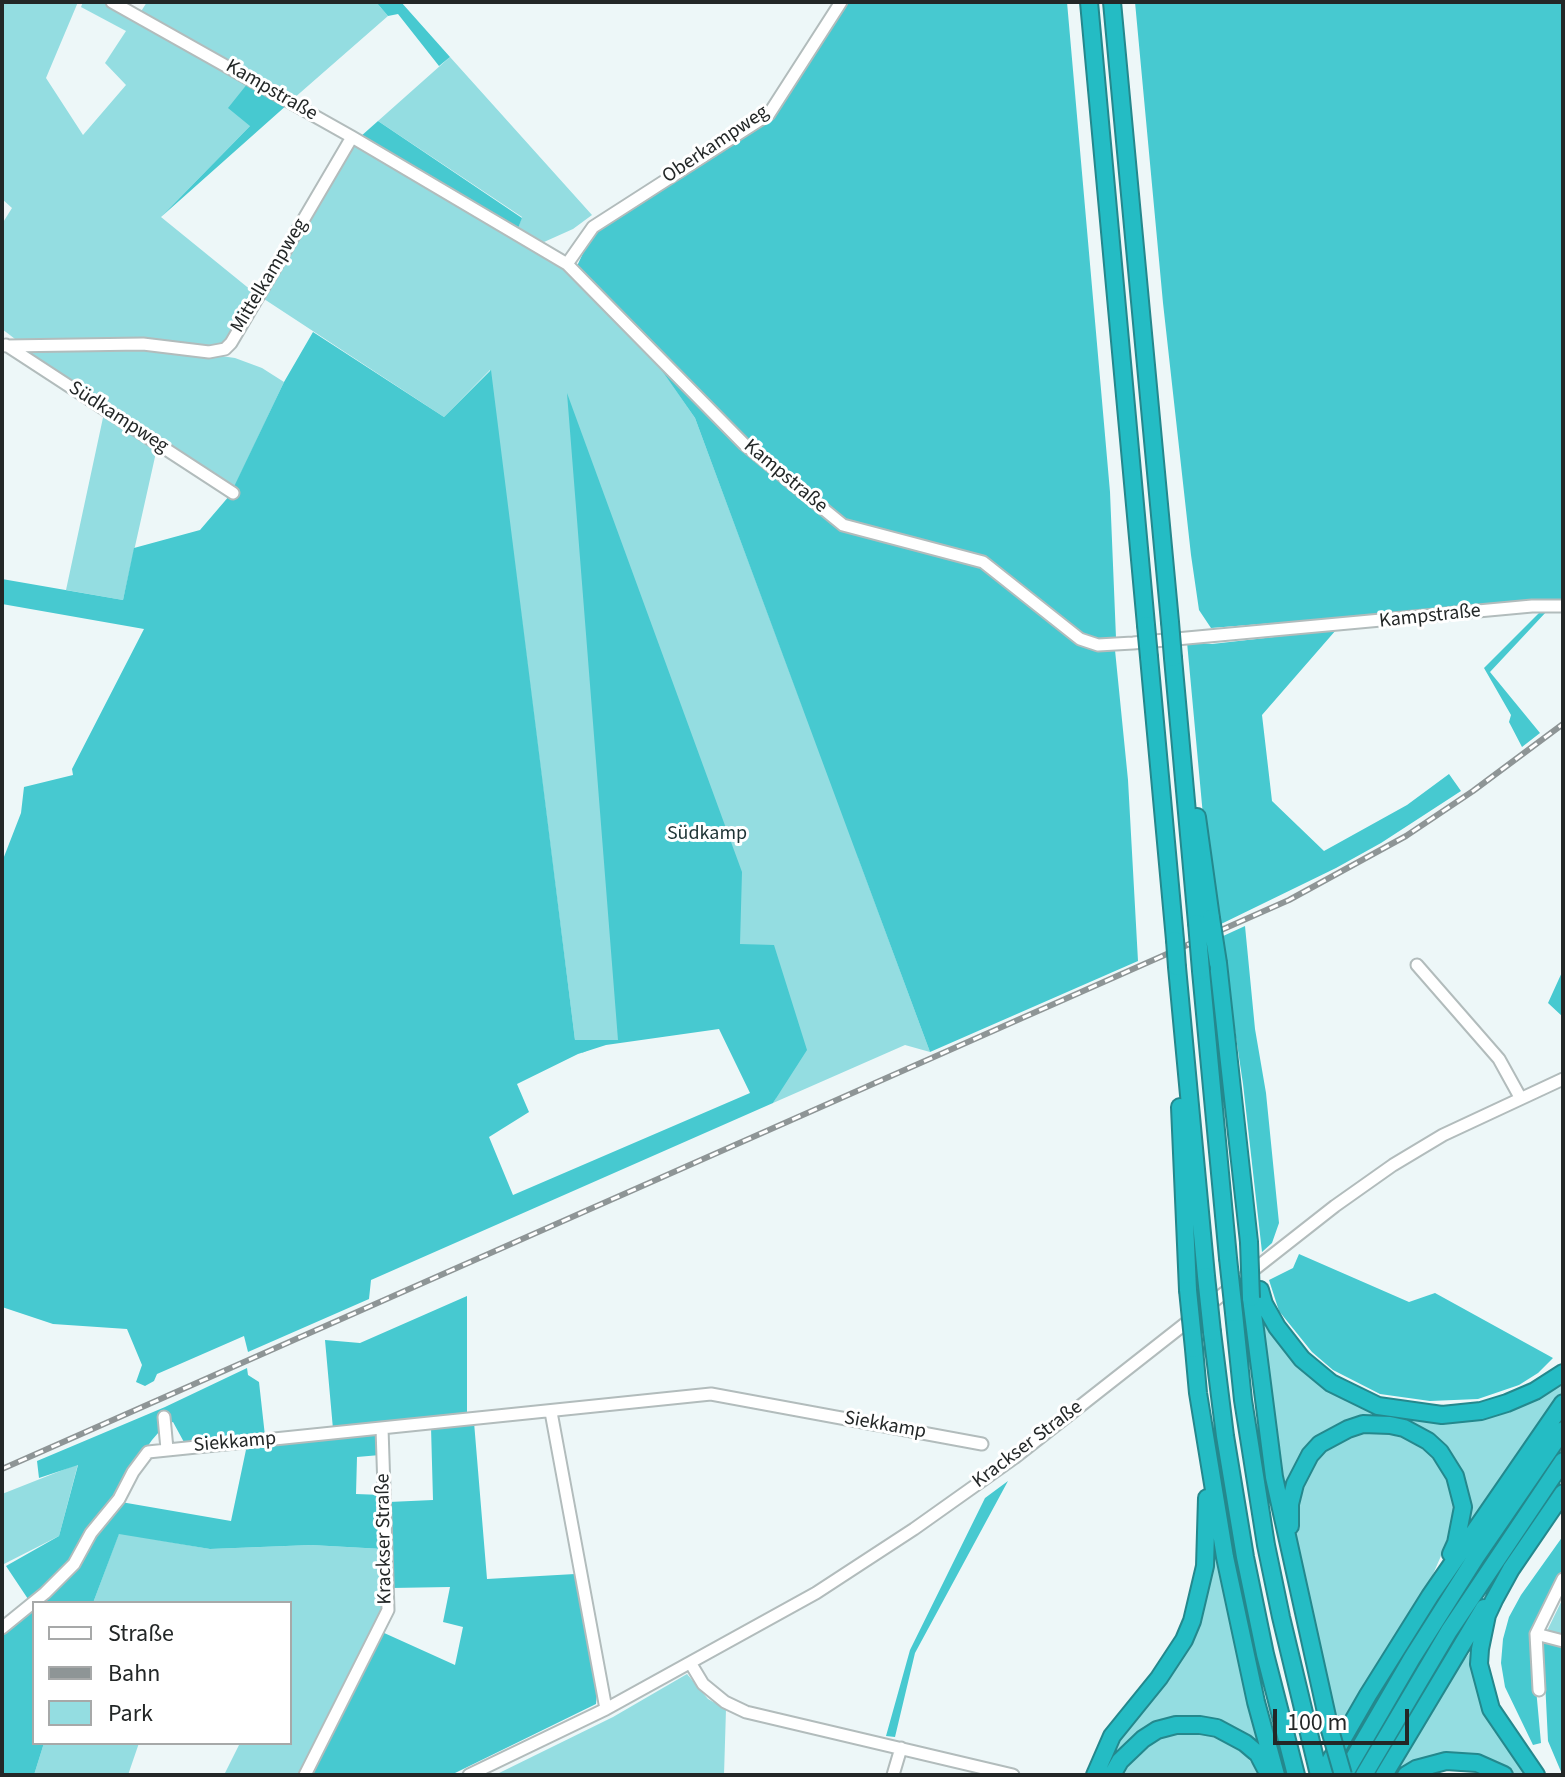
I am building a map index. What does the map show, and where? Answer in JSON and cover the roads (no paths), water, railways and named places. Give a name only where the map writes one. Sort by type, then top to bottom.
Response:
[{"type":"highway","points":[[1089,2],[1212,1332],[1245,1557],[1265,1654],[1296,1775]]},
{"type":"highway","points":[[1112,2],[1185,786],[1204,920],[1218,963],[1274,1477],[1330,1730],[1344,1775]]},
{"type":"highway","points":[[1204,920],[1201,971],[1243,1400],[1266,1545],[1314,1758],[1321,1775]]},
{"type":"highway","points":[[1095,1775],[1112,1736],[1159,1678],[1184,1640],[1199,1602],[1206,1556],[1208,1517],[1188,1290],[1176,1059],[1184,1038]]},
{"type":"highway","points":[[1256,1294],[1302,1359],[1331,1383],[1378,1406],[1433,1414],[1481,1411],[1535,1391],[1563,1373]]},
{"type":"highway","points":[[1198,1393],[1225,1557],[1256,1702],[1276,1775]]},
{"type":"highway","points":[[1321,1775],[1430,1596],[1563,1403]]},
{"type":"highway","points":[[1290,1556],[1290,1504],[1295,1484],[1310,1455],[1320,1444],[1363,1424],[1404,1428],[1428,1441],[1440,1452],[1461,1491],[1463,1507],[1456,1543],[1430,1596]]},
{"type":"highway","points":[[1344,1775],[1412,1658],[1476,1557],[1563,1430]]},
{"type":"highway","points":[[1364,1775],[1449,1631],[1563,1461]]},
{"type":"highway","points":[[1384,1775],[1466,1636],[1563,1493]]},
{"type":"highway","points":[[1511,1569],[1487,1615],[1479,1664],[1491,1709],[1536,1775]]},
{"type":"highway","points":[[1112,1775],[1120,1761],[1143,1739],[1157,1730],[1188,1725],[1217,1728],[1233,1735],[1258,1754],[1269,1775]]},
{"type":"highway","points":[[1406,1775],[1446,1761],[1477,1763],[1504,1775]]},
{"type":"street","name":"Kampstraße","points":[[112,2],[352,137],[567,264],[744,444],[843,525],[983,562],[1080,639],[1098,645],[1133,643],[1532,606],[1563,606]]},
{"type":"street","name":"Oberkampweg","points":[[567,264],[593,227],[769,114],[841,2]]},
{"type":"street","name":"Mittelkampweg","points":[[4,344],[143,344],[209,352],[225,349],[352,137]]},
{"type":"street","name":"Südkampweg","points":[[4,344],[233,493]]},
{"type":"street","points":[[1417,965],[1499,1059],[1520,1097]]},
{"type":"street","name":"Krackser Straße","points":[[469,1775],[606,1709],[816,1593],[1014,1458],[1335,1206],[1393,1165],[1443,1135],[1563,1079]]},
{"type":"street","name":"Siekkamp","points":[[35,1601],[74,1564],[91,1533],[119,1499],[148,1452],[711,1394],[982,1444]]},
{"type":"street","points":[[551,1412],[606,1709]]},
{"type":"street","points":[[164,1417],[167,1449]]},
{"type":"street","name":"Krackser Straße","points":[[305,1775],[388,1610],[382,1428]]},
{"type":"street","points":[[1539,1690],[1536,1634],[1563,1579]]},
{"type":"street","name":"Siekkamp","points":[[2,1628],[32,1604]]},
{"type":"street","points":[[1536,1634],[1563,1641]]},
{"type":"street","points":[[691,1664],[703,1684],[725,1702],[746,1712],[1013,1775]]},
{"type":"street","points":[[893,1775],[901,1748]]},
{"type":"railway","points":[[2,1469],[1289,900],[1406,836],[1563,724]]},
{"type":"park label","name":"Südkamp","points":[[707,835]]}]
